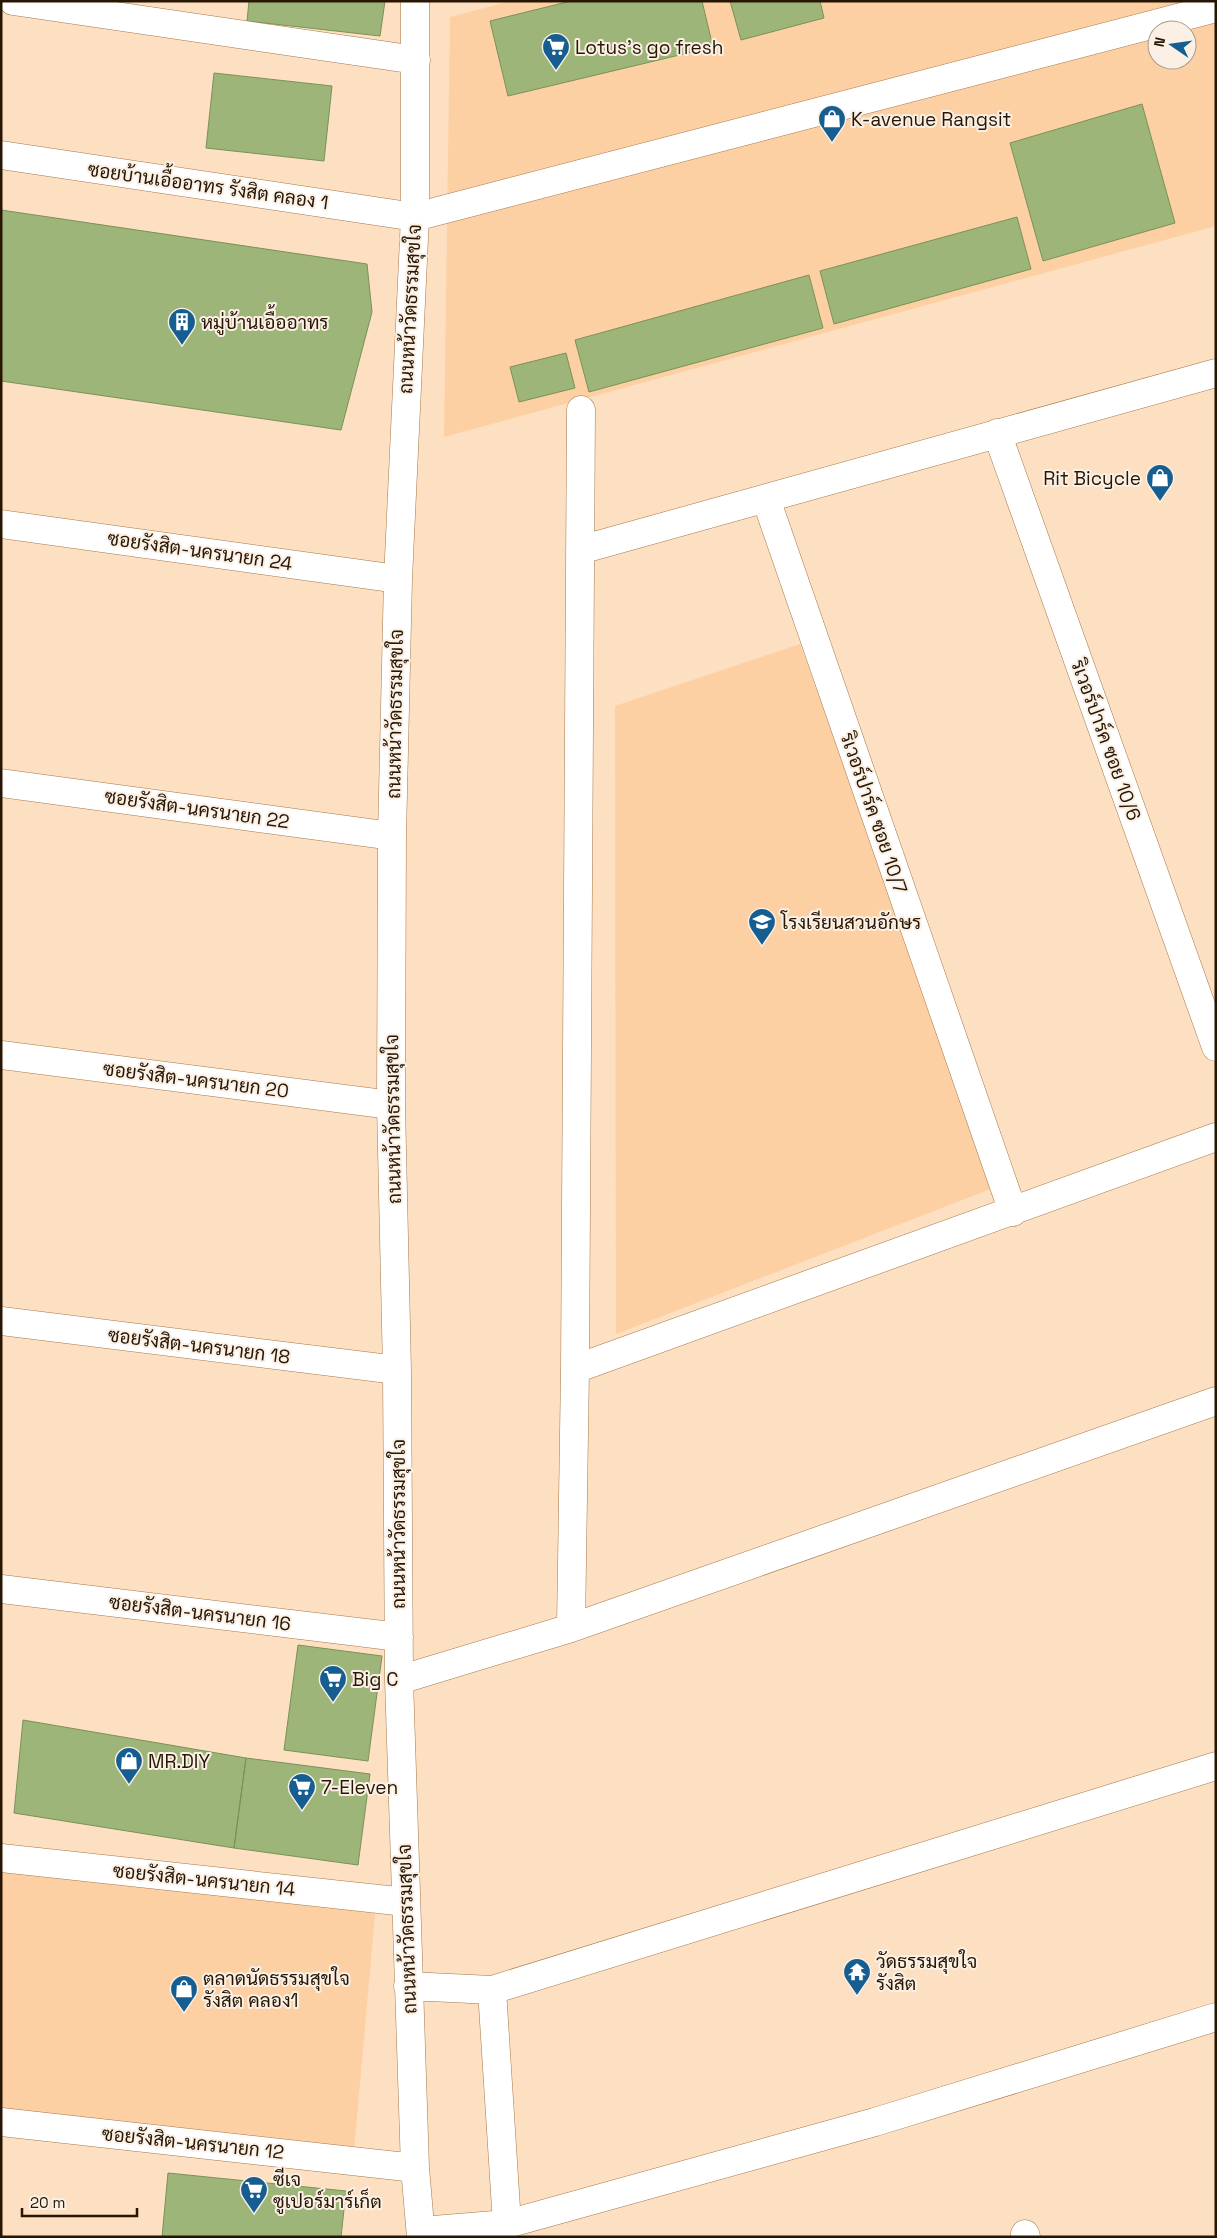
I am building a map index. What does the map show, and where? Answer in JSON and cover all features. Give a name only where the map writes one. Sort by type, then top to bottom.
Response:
[{"type":"street","points":[[13,1],[416,60]]},
{"type":"street","name":"ถนนหน้าวัดธรรมสุขใจ","points":[[415,1],[415,217],[398,579],[392,836],[392,1105],[397,1370],[399,1680],[415,2168],[421,2234]]},
{"type":"street","points":[[415,217],[1216,8]]},
{"type":"street","name":"ซอยบ้านเอื้ออาทร รังสิต คลอง 1","points":[[1,155],[415,217]]},
{"type":"street","points":[[580,550],[1216,373]]},
{"type":"street","points":[[571,1628],[575,1369],[581,410]]},
{"type":"street","name":"ริเวอร์ปาร์ค ซอย 10/6","points":[[997,434],[1216,1046]]},
{"type":"street","name":"ริเวอร์ปาร์ค ซอย 10/7","points":[[766,499],[1013,1212]]},
{"type":"street","name":"ซอยรังสิต-นครนายก 24","points":[[1,524],[398,579]]},
{"type":"street","name":"ซอยรังสิต-นครนายก 22","points":[[1,783],[392,836]]},
{"type":"street","name":"ซอยรังสิต-นครนายก 20","points":[[1,1055],[392,1105]]},
{"type":"street","points":[[575,1369],[1216,1137]]},
{"type":"street","name":"ซอยรังสิต-นครนายก 18","points":[[1,1322],[397,1370]]},
{"type":"street","points":[[399,1680],[571,1628],[1216,1401]]},
{"type":"street","name":"ซอยรังสิต-นครนายก 16","points":[[1,1589],[399,1637]]},
{"type":"street","points":[[408,1986],[492,1990],[1216,1766]]},
{"type":"street","name":"ซอยรังสิต-นครนายก 14","points":[[1,1858],[406,1902]]},
{"type":"street","points":[[492,1990],[507,2224]]},
{"type":"street","points":[[421,2234],[507,2224],[875,2122],[1216,2017]]},
{"type":"street","name":"ซอยรังสิต-นครนายก 12","points":[[1,2122],[415,2168]]},
{"type":"shaded area","name":"K-avenue Rangsit","points":[[511,1],[1216,1],[1216,226],[444,437],[450,17]]},
{"type":"shaded area","name":"โรงเรียนสวนอักษร","points":[[800,644],[996,1187],[616,1334],[615,706]]},
{"type":"shaded area","name":"ตลาดนัดธรรมสุขใจ รังสิต คลอง1","points":[[1,1861],[376,1904],[353,2161],[1,2122]]},
{"type":"building","points":[[249,1],[385,1],[380,36],[247,21]]},
{"type":"building","name":"Lotus's go fresh","points":[[571,1],[702,1],[713,47],[508,96],[490,21]]},
{"type":"building","points":[[730,1],[820,1],[824,18],[741,40]]},
{"type":"building","points":[[214,73],[332,86],[324,161],[206,148]]},
{"type":"building","points":[[1142,104],[1175,223],[1043,261],[1010,143]]},
{"type":"building","name":"หมู่บ้านเอื้ออาทร","points":[[1,210],[367,264],[372,312],[341,430],[1,381]]},
{"type":"building","points":[[1017,217],[1031,269],[834,324],[820,271]]},
{"type":"building","points":[[809,275],[823,328],[589,392],[575,340]]},
{"type":"building","points":[[566,353],[575,388],[519,402],[510,367]]},
{"type":"building","name":"Big C","points":[[298,1645],[382,1656],[368,1761],[284,1750]]},
{"type":"building","name":"MR.DIY","points":[[23,1720],[246,1758],[234,1848],[14,1813]]},
{"type":"building","name":"7-Eleven","points":[[246,1758],[370,1774],[358,1865],[234,1848]]},
{"type":"building","name":"ซีเจ ซูเปอร์มาร์เก็ต","points":[[168,2173],[346,2191],[341,2237],[162,2237]]},
{"type":"place","name":"Lotus's go fresh","points":[[556,71]]},
{"type":"place","name":"K-avenue Rangsit","points":[[832,143]]},
{"type":"place","name":"หมู่บ้านเอื้ออาทร","points":[[182,346]]},
{"type":"place","name":"Rit Bicycle","points":[[1160,502]]},
{"type":"place","name":"โรงเรียนสวนอักษร","points":[[762,946]]},
{"type":"place","name":"Big C","points":[[333,1703]]},
{"type":"place","name":"MR.DIY","points":[[129,1785]]},
{"type":"place","name":"7-Eleven","points":[[302,1811]]},
{"type":"place","name":"วัดธรรมสุขใจ รังสิต","points":[[857,1996]]},
{"type":"place","name":"ตลาดนัดธรรมสุขใจ รังสิต คลอง1","points":[[184,2013]]},
{"type":"place","name":"ซีเจ ซูเปอร์มาร์เก็ต","points":[[254,2214]]}]
